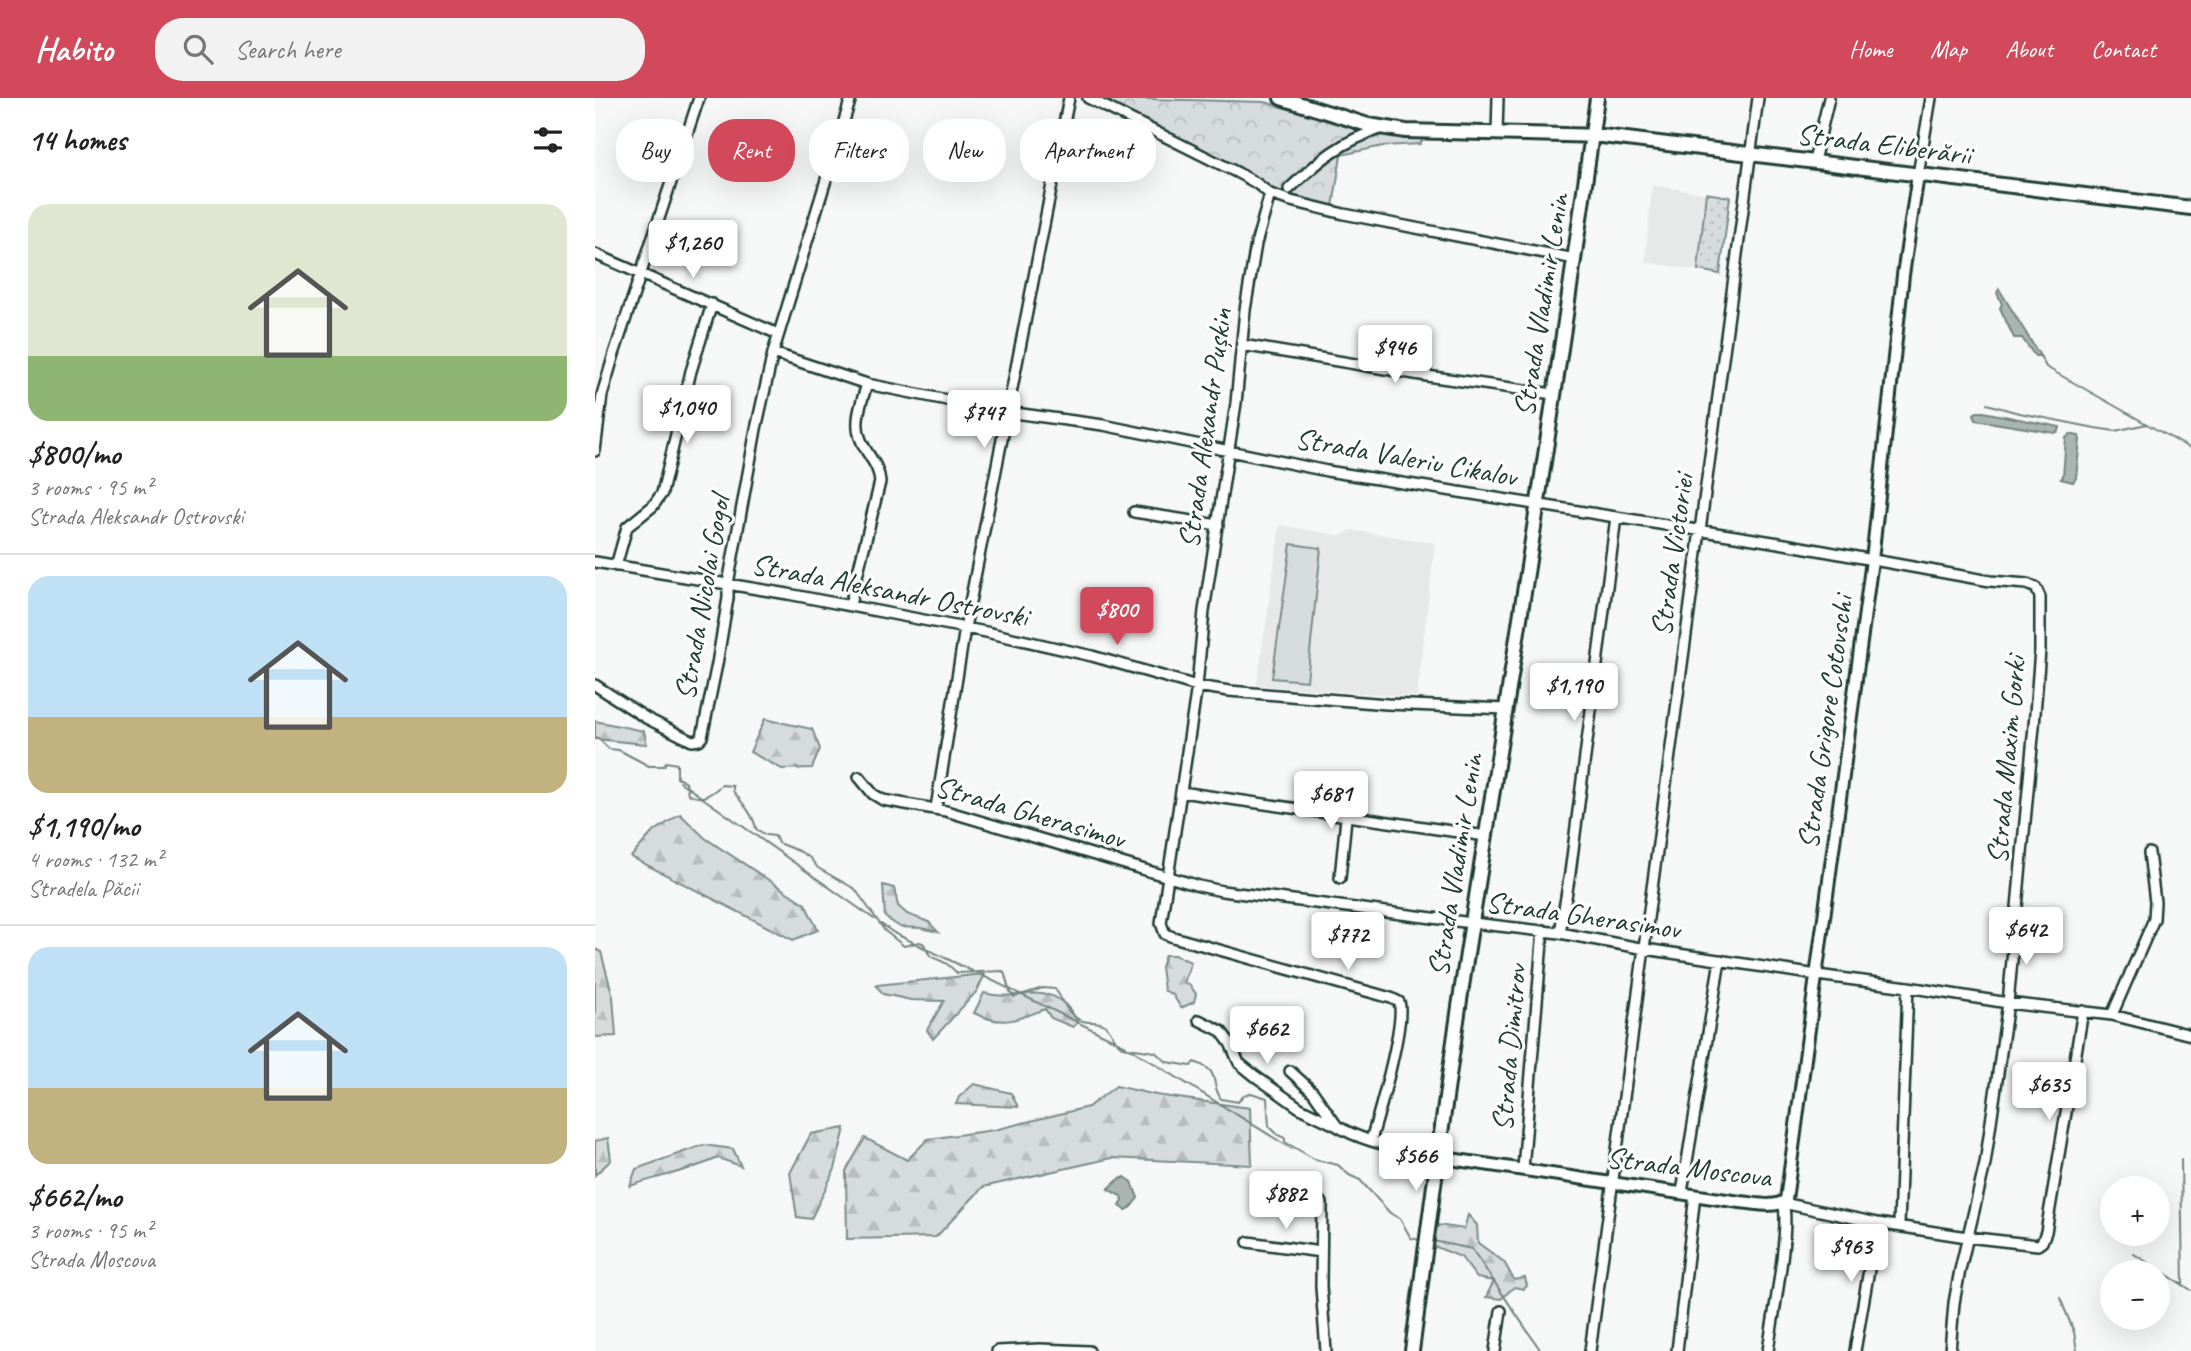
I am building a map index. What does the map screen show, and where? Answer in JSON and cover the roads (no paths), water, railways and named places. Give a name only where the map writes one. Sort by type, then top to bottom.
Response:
[{"type":"main road","name":"Strada Eliberării","points":[[1282,98],[1384,128],[1497,134],[1592,135],[2191,208]]},
{"type":"main road","name":"Strada Vladimir Lenin","points":[[1412,1351],[1471,923],[1538,505],[1597,98]]},
{"type":"street","points":[[595,451],[602,395],[614,354],[699,98]]},
{"type":"street","name":"Strada Nicolai Gogol","points":[[595,685],[646,718],[692,741],[699,740],[703,733],[756,429],[773,354],[851,98]]},
{"type":"street","points":[[936,808],[965,628],[1069,98]]},
{"type":"street","points":[[1088,98],[1238,173],[1270,194],[1344,214],[1575,258]]},
{"type":"street","points":[[1497,98],[1497,134]]},
{"type":"street","name":"Strada Victoriei","points":[[1590,1351],[1758,98]]},
{"type":"street","points":[[1814,162],[1829,98]]},
{"type":"street","name":"Strada Grigore Cotovschi","points":[[1768,1351],[1784,1238],[1786,1210],[1783,1203],[1788,1196],[1872,560],[1903,275],[1931,98]]},
{"type":"street","points":[[1289,189],[1335,149],[1359,136],[1384,128]]},
{"type":"street","name":"Strada Alexandr Pușkin","points":[[1270,194],[1256,244],[1245,310],[1230,450],[1204,611],[1197,686],[1161,923],[1165,934],[1206,948],[1399,1002],[1401,1014],[1380,1112],[1371,1140]]},
{"type":"street","points":[[595,254],[778,334]]},
{"type":"street","points":[[616,566],[627,527],[653,506],[662,493],[691,371],[712,304]]},
{"type":"street","points":[[1242,345],[1553,394]]},
{"type":"street","name":"Strada Valeriu Cikalov","points":[[773,354],[867,384],[1007,412],[1103,425],[1327,471],[1990,581],[2027,584],[2036,588]]},
{"type":"street","points":[[850,605],[880,482],[880,472],[861,441],[858,428],[860,407],[867,384]]},
{"type":"street","points":[[1134,512],[1218,525]]},
{"type":"street","points":[[1560,933],[1616,517]]},
{"type":"street","name":"Strada Aleksandr Ostrovski","points":[[595,562],[850,605],[965,628],[1091,656],[1197,686],[1327,700],[1506,709]]},
{"type":"street","name":"Strada Maxim Gorki","points":[[1950,1351],[1954,1303],[1985,1164],[2008,1003],[2038,676],[2040,597],[2036,588]]},
{"type":"street","name":"Strada Gherasimov","points":[[859,777],[873,794],[883,800],[936,808],[1199,886],[1247,895],[1543,930],[1645,949],[1817,975],[2112,1015],[2191,1035]]},
{"type":"street","points":[[1181,792],[1346,818],[1486,836]]},
{"type":"street","points":[[1340,878],[1346,818]]},
{"type":"street","points":[[2112,1015],[2154,919],[2150,853]]},
{"type":"street","name":"Strada Dimitrov","points":[[1523,1169],[1543,930]]},
{"type":"street","points":[[1682,1192],[1720,960]]},
{"type":"street","points":[[1899,1225],[1908,987]]},
{"type":"street","name":"Strada Moscova","points":[[1199,1020],[1221,1031],[1239,1063],[1300,1108],[1349,1133],[1371,1140],[1437,1157],[1695,1195],[1771,1205],[1783,1203],[1877,1223],[2038,1245],[2046,1232],[2083,1011]]},
{"type":"street","points":[[1290,1071],[1313,1092],[1337,1126]]},
{"type":"street","points":[[1677,1351],[1695,1195]]},
{"type":"street","points":[[1322,1203],[1322,1311],[1326,1351]]},
{"type":"street","points":[[1855,1351],[1877,1223]]},
{"type":"street","points":[[1248,1242],[1321,1252]]},
{"type":"street","points":[[1495,1351],[1501,1311]]},
{"type":"street","points":[[997,1351],[1089,1351]]},
{"type":"waterway","points":[[2040,356],[2046,367],[2191,449]]},
{"type":"waterway","points":[[1987,404],[2115,431],[2147,424]]},
{"type":"waterway","points":[[595,737],[609,749],[619,750],[649,766],[664,766],[666,762],[677,764],[677,778],[686,782],[688,794],[693,796],[706,796],[722,785],[733,786],[733,791],[750,814],[756,829],[766,835],[775,836],[778,843],[801,852],[818,868],[855,889],[885,931],[904,946],[920,942],[924,944],[931,956],[957,973],[1003,971],[1014,997],[1043,988],[1055,989],[1073,1016],[1083,1021],[1105,1025],[1122,1047],[1155,1052],[1167,1062],[1191,1066],[1194,1062],[1203,1065],[1212,1073],[1221,1099],[1238,1102],[1244,1095],[1251,1093],[1267,1098],[1269,1126],[1285,1138],[1285,1142],[1316,1160],[1338,1165],[1360,1180],[1390,1213],[1400,1219],[1411,1238],[1420,1240]]},
{"type":"waterway","points":[[680,782],[874,919]]},
{"type":"waterway","points":[[881,924],[972,971]]},
{"type":"waterway","points":[[977,973],[1126,1046]]},
{"type":"waterway","points":[[1131,1049],[1292,1149]]},
{"type":"waterway","points":[[2181,1160],[2183,1286]]},
{"type":"waterway","points":[[1433,1241],[1472,1249],[1541,1351]]},
{"type":"waterway","points":[[2134,1254],[2191,1290]]},
{"type":"waterway","points":[[2060,1298],[2074,1332],[2077,1351]]}]
